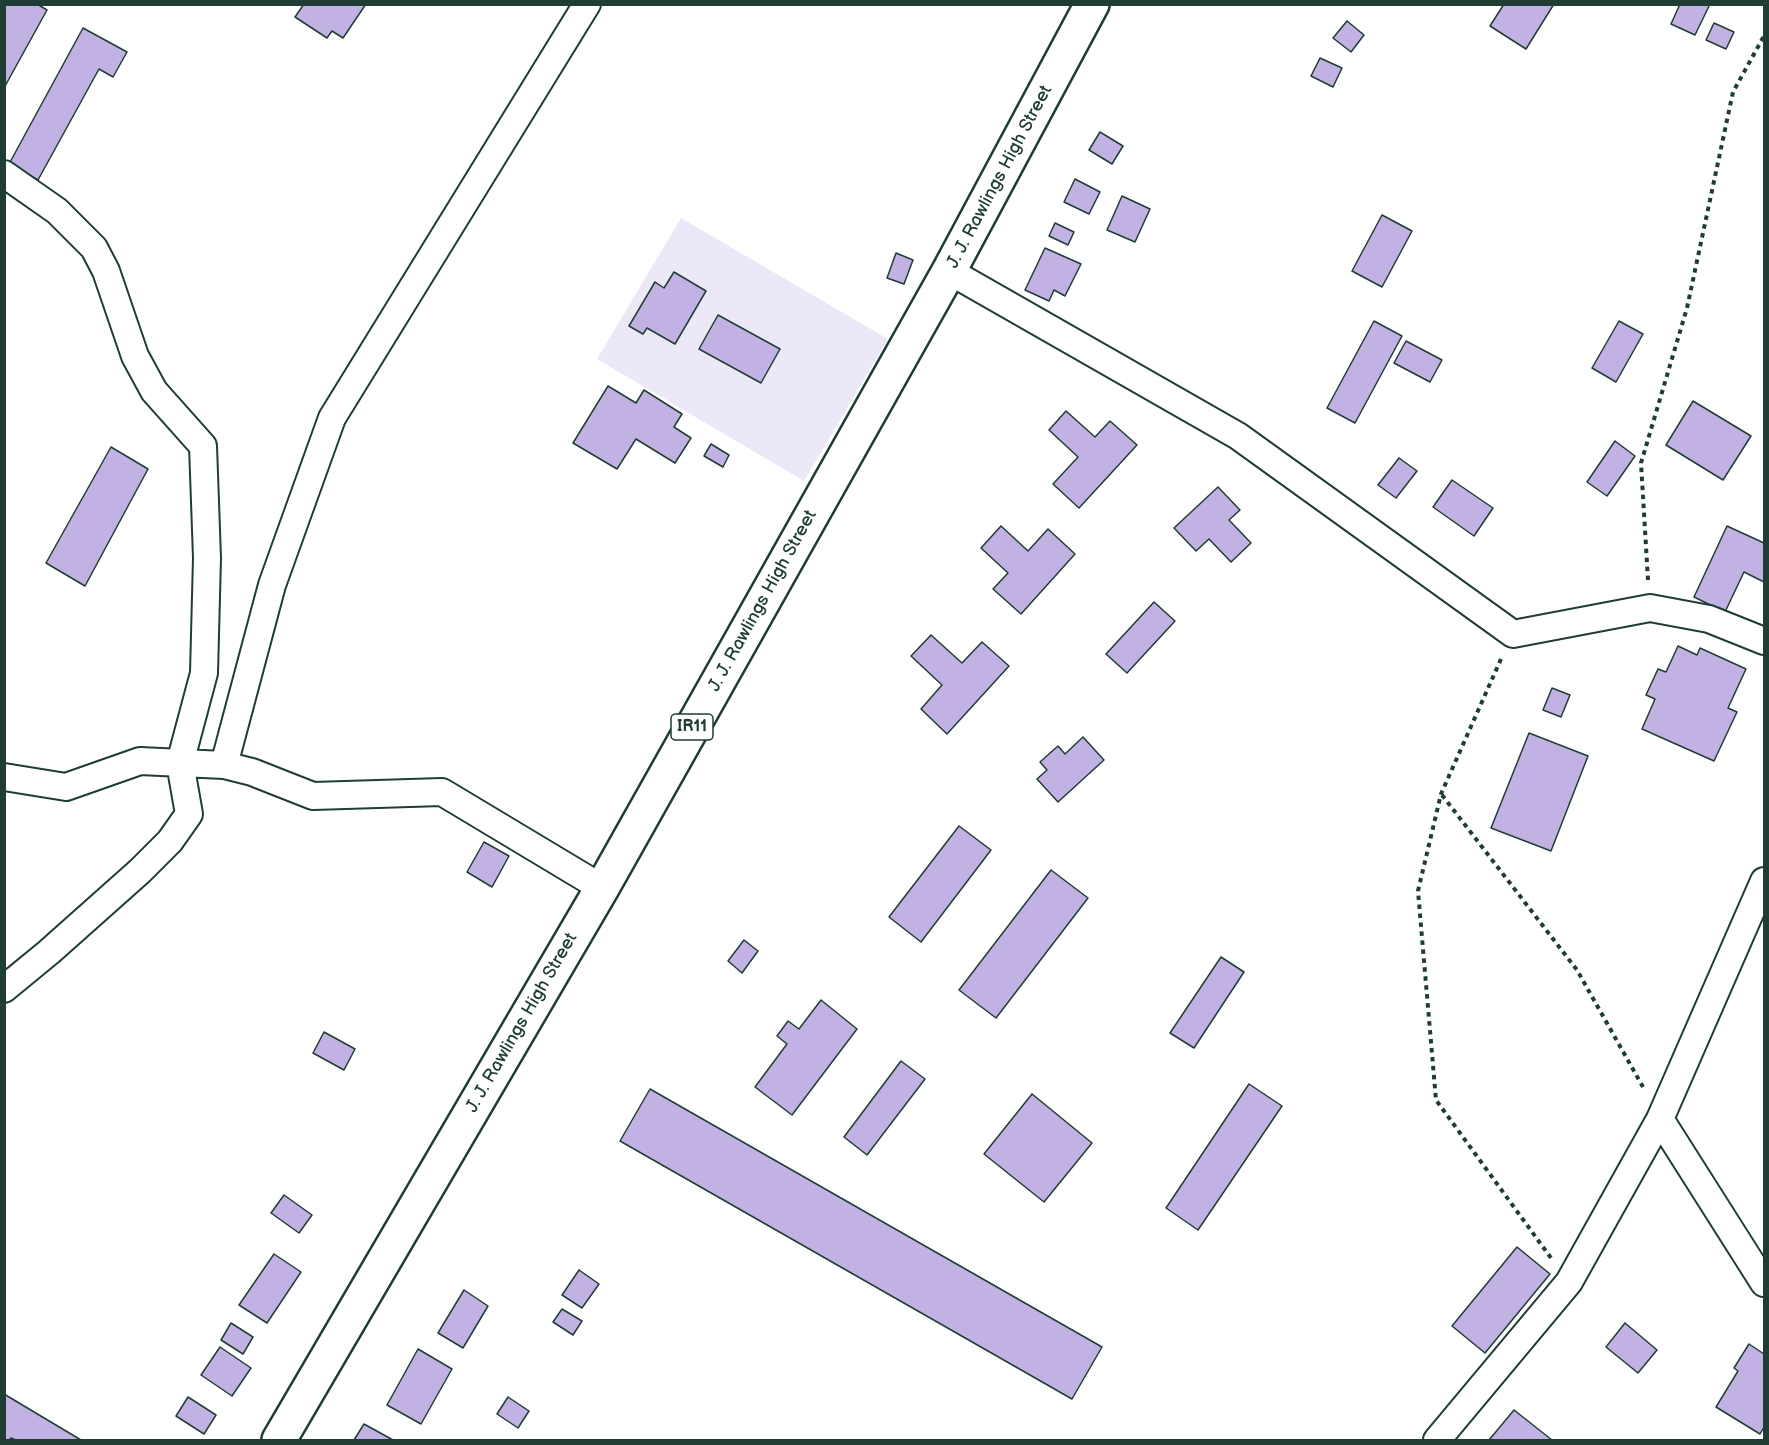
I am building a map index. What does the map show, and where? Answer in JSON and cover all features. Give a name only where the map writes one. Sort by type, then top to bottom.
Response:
[{"type":"main road","name":"J. J. Rawlings High Street","points":[[279,1440],[602,888],[949,271],[1092,4]]},
{"type":"street","points":[[224,765],[272,585],[332,418],[587,4]]},
{"type":"street","points":[[4,174],[57,211],[94,248],[106,271],[135,356],[154,391],[203,446],[207,558],[204,673],[180,763],[189,814],[170,841],[49,952],[4,989]]},
{"type":"street","points":[[949,271],[1238,436],[1513,634],[1650,608],[1709,618],[1764,641]]},
{"type":"street","points":[[4,777],[66,787],[140,761],[224,765],[252,772],[313,796],[442,792],[602,888]]},
{"type":"street","points":[[1437,1440],[1569,1282],[1660,1119],[1764,881]]},
{"type":"street","points":[[1660,1119],[1764,1283]]},
{"type":"path","points":[[1650,608],[1641,463],[1687,308],[1733,92],[1764,36]]},
{"type":"path","points":[[1513,634],[1441,795],[1418,891],[1436,1100],[1569,1282]]},
{"type":"path","points":[[1441,795],[1577,970],[1660,1119]]},
{"type":"shaded area","points":[[681,218],[888,339],[804,481],[597,359]]},
{"type":"building","points":[[4,4],[37,4],[47,10],[4,88]]},
{"type":"building","points":[[304,4],[366,4],[343,38],[332,31],[327,38],[295,17]]},
{"type":"building","points":[[1504,4],[1554,4],[1526,49],[1490,26]]},
{"type":"building","points":[[1680,4],[1710,4],[1695,35],[1671,24]]},
{"type":"building","points":[[1347,21],[1364,35],[1351,52],[1333,38]]},
{"type":"building","points":[[1714,23],[1734,32],[1726,49],[1706,40]]},
{"type":"building","points":[[83,28],[127,52],[113,77],[99,69],[38,180],[9,164]]},
{"type":"building","points":[[1320,58],[1342,68],[1333,87],[1311,76]]},
{"type":"building","points":[[1100,132],[1123,146],[1112,164],[1089,150]]},
{"type":"building","points":[[1075,179],[1100,192],[1089,214],[1064,202]]},
{"type":"building","points":[[1122,196],[1150,209],[1135,242],[1107,230]]},
{"type":"building","points":[[1382,215],[1412,231],[1382,287],[1352,271]]},
{"type":"building","points":[[1055,223],[1074,232],[1068,245],[1049,236]]},
{"type":"building","points":[[1045,248],[1081,264],[1065,296],[1054,290],[1049,301],[1025,290]]},
{"type":"building","points":[[896,253],[913,260],[904,284],[887,278]]},
{"type":"building","points":[[674,272],[706,291],[675,344],[647,328],[643,334],[629,326],[655,282],[664,288]]},
{"type":"building","points":[[718,315],[780,349],[761,383],[699,349]]},
{"type":"building","points":[[1374,321],[1402,336],[1355,423],[1327,408]]},
{"type":"building","points":[[1619,321],[1643,334],[1616,382],[1592,368]]},
{"type":"building","points":[[1406,341],[1442,360],[1430,382],[1394,363]]},
{"type":"building","points":[[608,386],[636,403],[644,390],[682,414],[674,427],[691,438],[675,463],[636,439],[617,469],[573,443]]},
{"type":"building","points":[[1693,401],[1751,436],[1723,480],[1666,445]]},
{"type":"building","points":[[1066,411],[1095,437],[1110,421],[1137,445],[1079,508],[1053,484],[1078,457],[1049,430]]},
{"type":"building","points":[[1615,441],[1635,456],[1607,496],[1587,482]]},
{"type":"building","points":[[711,444],[729,455],[723,467],[704,456]]},
{"type":"building","points":[[111,447],[148,469],[85,586],[46,563]]},
{"type":"building","points":[[1399,458],[1417,471],[1396,498],[1378,485]]},
{"type":"building","points":[[1452,480],[1493,508],[1474,536],[1433,507]]},
{"type":"building","points":[[1218,487],[1240,510],[1229,520],[1251,543],[1231,562],[1209,539],[1196,551],[1174,528]]},
{"type":"building","points":[[1001,526],[1028,551],[1048,529],[1075,554],[1021,614],[993,589],[1008,573],[981,548]]},
{"type":"building","points":[[1727,526],[1764,543],[1764,582],[1744,572],[1725,612],[1694,597]]},
{"type":"building","points":[[1154,602],[1175,621],[1127,673],[1106,654]]},
{"type":"building","points":[[931,635],[962,663],[982,642],[1009,666],[947,734],[921,709],[942,685],[911,656]]},
{"type":"building","points":[[1678,646],[1697,655],[1700,648],[1746,669],[1728,708],[1737,712],[1714,761],[1642,729],[1655,699],[1646,695],[1658,669],[1666,672]]},
{"type":"building","points":[[1552,688],[1570,695],[1561,717],[1543,710]]},
{"type":"building","points":[[1529,733],[1588,756],[1551,851],[1491,828]]},
{"type":"building","points":[[1083,737],[1104,760],[1058,802],[1037,779],[1047,770],[1040,762],[1058,746],[1065,754]]},
{"type":"building","points":[[959,826],[991,850],[921,942],[889,917]]},
{"type":"building","points":[[484,842],[509,856],[492,887],[467,872]]},
{"type":"building","points":[[1051,870],[1088,898],[996,1018],[959,990]]},
{"type":"building","points":[[744,940],[758,951],[742,973],[728,961]]},
{"type":"building","points":[[1221,957],[1244,972],[1194,1048],[1170,1033]]},
{"type":"building","points":[[821,1000],[857,1029],[792,1115],[755,1087],[787,1044],[777,1036],[788,1021],[799,1029]]},
{"type":"building","points":[[324,1032],[355,1049],[344,1070],[313,1053]]},
{"type":"building","points":[[901,1061],[925,1079],[867,1155],[844,1137]]},
{"type":"building","points":[[1249,1084],[1282,1106],[1198,1230],[1166,1208]]},
{"type":"building","points":[[650,1089],[1102,1347],[1072,1399],[620,1141]]},
{"type":"building","points":[[1032,1094],[1092,1143],[1044,1202],[984,1154]]},
{"type":"building","points":[[284,1195],[312,1215],[299,1233],[271,1213]]},
{"type":"building","points":[[1517,1247],[1550,1274],[1485,1353],[1452,1326]]},
{"type":"building","points":[[274,1254],[301,1272],[267,1323],[239,1305]]},
{"type":"building","points":[[579,1270],[599,1284],[582,1308],[562,1295]]},
{"type":"building","points":[[464,1290],[488,1306],[463,1348],[438,1333]]},
{"type":"building","points":[[562,1309],[582,1321],[573,1335],[553,1322]]},
{"type":"building","points":[[231,1323],[253,1337],[243,1354],[221,1340]]},
{"type":"building","points":[[1625,1323],[1657,1350],[1638,1373],[1606,1347]]},
{"type":"building","points":[[1749,1344],[1764,1354],[1764,1427],[1760,1434],[1716,1407],[1738,1371],[1734,1368]]},
{"type":"building","points":[[220,1347],[251,1368],[232,1396],[201,1375]]},
{"type":"building","points":[[418,1349],[452,1369],[421,1424],[387,1405]]},
{"type":"building","points":[[4,1394],[81,1440],[16,1440],[11,1438],[4,1440]]},
{"type":"building","points":[[188,1397],[216,1415],[204,1434],[176,1416]]},
{"type":"building","points":[[508,1397],[529,1411],[518,1428],[497,1414]]},
{"type":"building","points":[[1514,1410],[1552,1440],[1489,1440]]},
{"type":"building","points":[[364,1424],[393,1440],[354,1440]]}]
